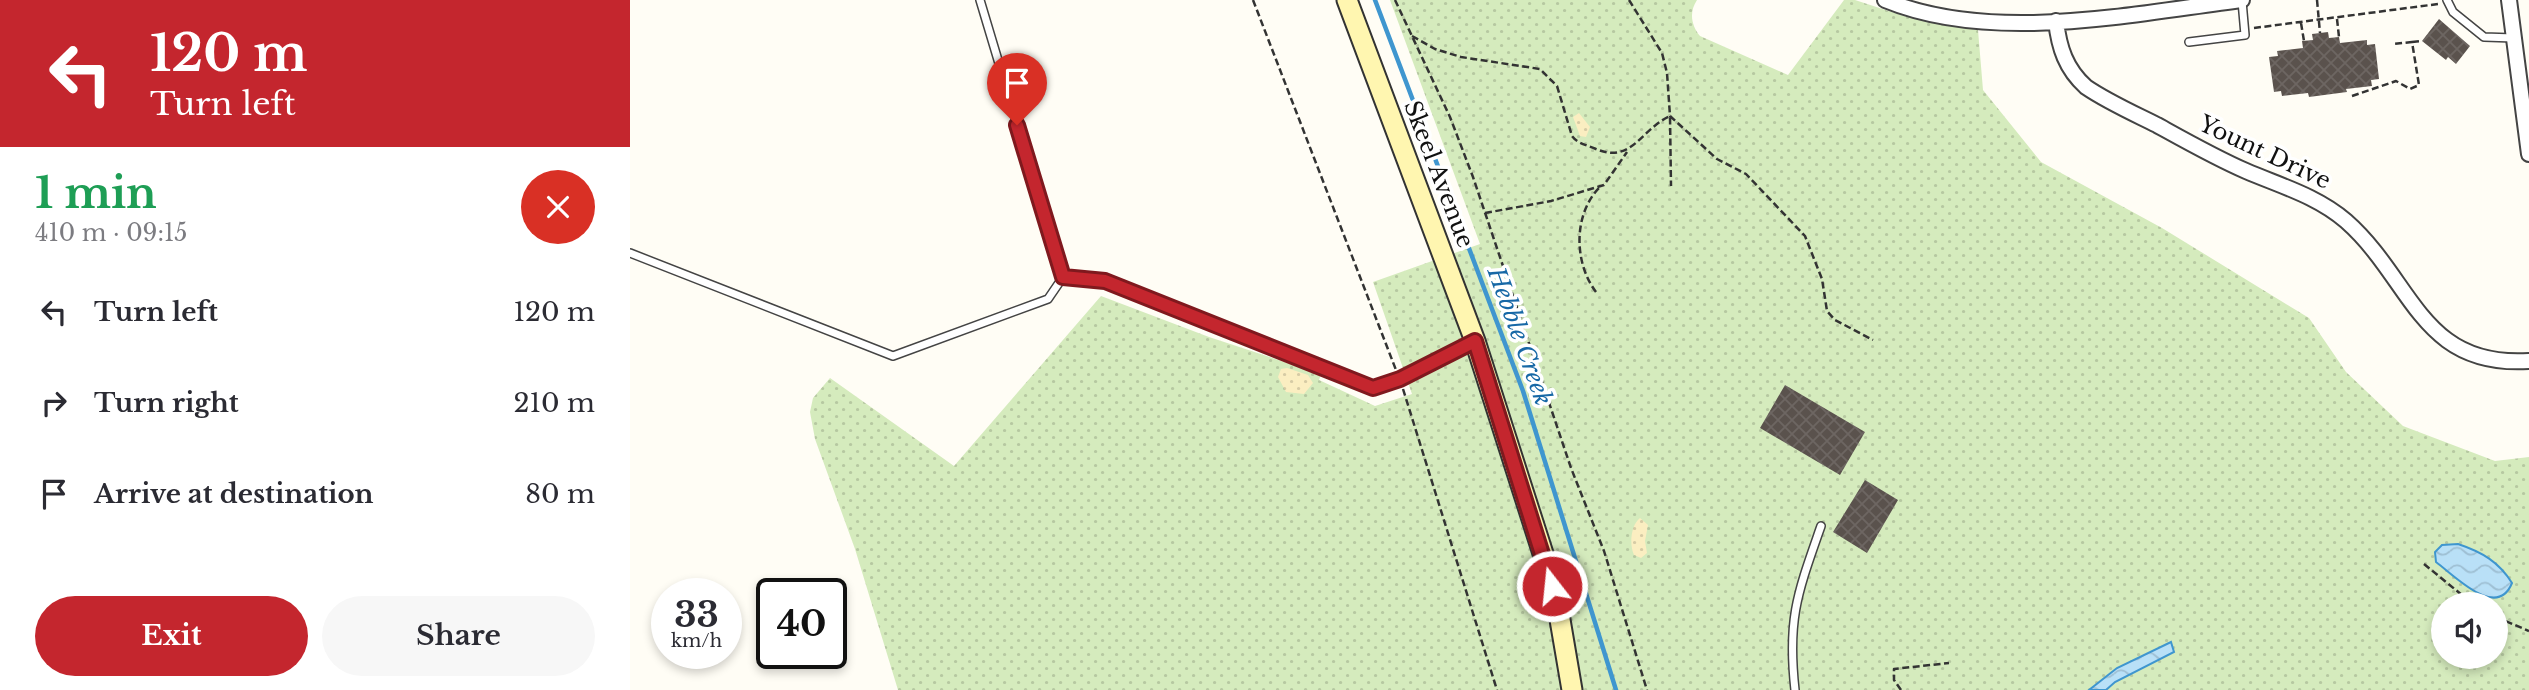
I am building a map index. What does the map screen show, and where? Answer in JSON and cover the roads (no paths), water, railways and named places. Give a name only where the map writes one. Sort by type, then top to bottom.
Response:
[{"type":"street","name":"Skeel Avenue","points":[[1347,0],[1475,341],[1546,564],[1558,608],[1572,690]]},
{"type":"street","points":[[1885,0],[1985,21],[2056,21],[2242,0]]},
{"type":"street","points":[[2509,0],[2529,154]]},
{"type":"street","name":"Yount Drive","points":[[2056,21],[2064,58],[2086,88],[2239,168],[2302,193],[2331,210],[2360,235],[2431,327],[2462,352],[2496,362],[2529,360]]},
{"type":"lane","points":[[980,0],[1063,277]]},
{"type":"lane","points":[[2189,42],[2245,35],[2242,0]]},
{"type":"lane","points":[[2448,1],[2453,12],[2484,37],[2514,38]]},
{"type":"lane","points":[[630,253],[893,356],[1048,299],[1063,277]]},
{"type":"lane","points":[[1063,277],[1105,281],[1373,388],[1400,379],[1475,341]]},
{"type":"lane","points":[[1795,690],[1791,629],[1799,585],[1821,526]]},
{"type":"water","points":[[2458,544],[2482,554],[2496,564],[2512,583],[2506,592],[2476,592],[2436,562],[2435,552],[2442,545]]},
{"type":"water","points":[[2171,642],[2174,652],[2115,682],[2106,690],[2089,690],[2117,668]]},
{"type":"waterway","name":"Hebble Creek","points":[[1375,0],[1523,391],[1616,690]]}]
